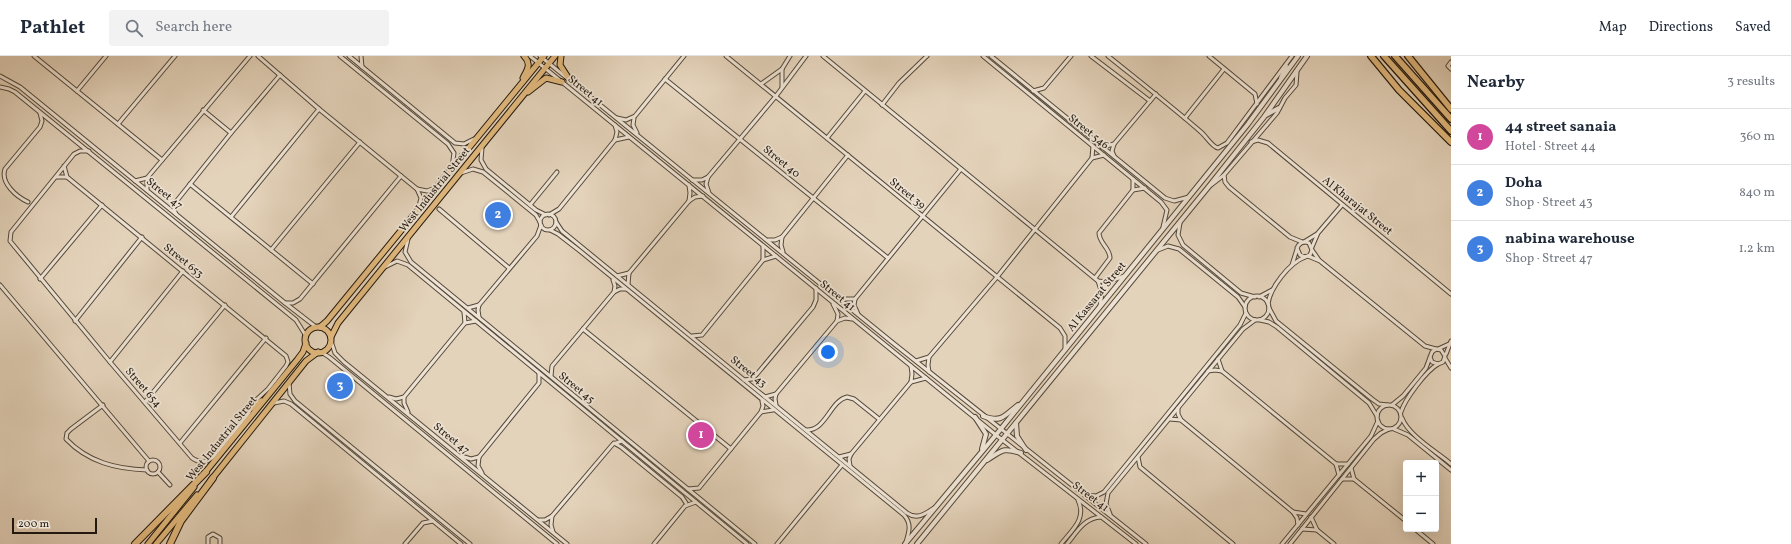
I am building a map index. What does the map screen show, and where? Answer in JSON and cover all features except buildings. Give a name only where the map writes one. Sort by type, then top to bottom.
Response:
[{"type":"highway","points":[[1371,56],[1399,90],[1451,142]]},
{"type":"highway","points":[[1384,56],[1451,131]]},
{"type":"highway","points":[[1395,56],[1451,119]]},
{"type":"highway","points":[[1408,56],[1451,109]]},
{"type":"highway","points":[[135,544],[206,472]]},
{"type":"highway","points":[[170,544],[181,521],[213,478]]},
{"type":"main road","points":[[520,85],[529,63],[524,56]]},
{"type":"main road","name":"West Industrial Street","points":[[331,339],[338,324],[555,56]]},
{"type":"main road","points":[[561,56],[560,64],[570,80]]},
{"type":"main road","name":"West Industrial Street","points":[[318,327],[327,321],[419,210],[542,57]]},
{"type":"main road","points":[[521,98],[546,78],[562,82]]},
{"type":"main road","points":[[318,327],[327,330],[331,339],[327,348],[319,352],[310,350],[306,343],[306,336],[311,329],[318,327]]},
{"type":"main road","name":"West Industrial Street","points":[[148,544],[300,356],[306,343]]},
{"type":"main road","name":"West Industrial Street","points":[[156,544],[213,478],[309,358],[319,352]]},
{"type":"main road","points":[[252,408],[272,391]]},
{"type":"street","points":[[34,56],[162,160]]},
{"type":"street","points":[[77,91],[106,56]]},
{"type":"street","points":[[118,124],[175,56]]},
{"type":"street","points":[[135,181],[147,178],[250,56]]},
{"type":"street","points":[[258,56],[318,109],[417,189],[421,198],[419,210]]},
{"type":"street","points":[[340,56],[448,144],[454,153],[452,169]]},
{"type":"street","points":[[350,57],[360,56],[362,67]]},
{"type":"street","name":"Street 41","points":[[530,56],[1002,440],[1021,453],[1136,544]]},
{"type":"street","points":[[637,135],[633,125],[635,116],[684,56]]},
{"type":"street","name":"Street 39","points":[[726,56],[1060,328],[1066,341],[1064,350]]},
{"type":"street","points":[[761,84],[782,69],[790,56]]},
{"type":"street","points":[[692,180],[702,180],[708,177],[776,96],[806,56]]},
{"type":"street","points":[[822,56],[1097,280],[1108,282],[1124,276]]},
{"type":"street","points":[[882,105],[899,83],[927,56]]},
{"type":"street","name":"Street 546","points":[[983,56],[1133,178],[1166,207],[1167,214],[1164,227]]},
{"type":"street","name":"Street 546","points":[[991,56],[1168,200],[1177,201],[1189,197]]},
{"type":"street","points":[[1033,91],[1044,88],[1071,56]]},
{"type":"street","points":[[1091,56],[1150,101]]},
{"type":"street","points":[[1108,56],[1185,118],[1207,137],[1216,148],[1225,145],[1266,93],[1280,71],[1286,66]]},
{"type":"street","points":[[1209,56],[1255,94],[1257,105]]},
{"type":"street","points":[[1279,84],[1286,66],[1292,56]]},
{"type":"street","name":"Al Kassarat Street","points":[[905,544],[996,435],[1189,197],[1279,84],[1298,56]]},
{"type":"street","name":"Al Kassarat Street","points":[[917,544],[1210,185],[1264,117],[1307,56]]},
{"type":"street","points":[[350,57],[455,143],[464,144],[477,137]]},
{"type":"street","name":"Street 41","points":[[542,57],[1000,430],[1111,515],[1146,544]]},
{"type":"street","points":[[1451,62],[1448,66],[1451,69]]},
{"type":"street","points":[[782,69],[782,87]]},
{"type":"street","points":[[1185,118],[1224,69]]},
{"type":"street","name":"Al Kassarat Street","points":[[1210,185],[1224,175],[1275,115],[1296,84],[1297,72]]},
{"type":"street","points":[[176,214],[174,210],[175,203],[280,75]]},
{"type":"street","name":"Street 47","points":[[0,76],[20,87],[285,303],[318,327]]},
{"type":"street","name":"Street 40","points":[[665,79],[888,258]]},
{"type":"street","name":"Street 47","points":[[0,87],[15,92],[89,151],[296,320],[306,336]]},
{"type":"street","points":[[1043,99],[1044,88]]},
{"type":"street","points":[[826,138],[865,91]]},
{"type":"street","points":[[1255,94],[1266,93]]},
{"type":"street","points":[[1114,157],[1112,151],[1114,144],[1156,94]]},
{"type":"street","points":[[1264,117],[1279,108]]},
{"type":"street","points":[[231,217],[318,109]]},
{"type":"street","points":[[203,110],[231,133]]},
{"type":"street","points":[[39,111],[42,119],[40,127],[5,169],[3,176],[6,185],[28,202],[31,208],[77,152],[89,151]]},
{"type":"street","points":[[616,118],[626,120],[635,116]]},
{"type":"street","points":[[537,236],[541,218],[558,209],[615,140],[617,132],[615,125]]},
{"type":"street","points":[[615,140],[630,137]]},
{"type":"street","name":"Al Kharajat Street","points":[[1251,142],[1258,140],[1265,141],[1451,294]]},
{"type":"street","points":[[271,250],[360,142]]},
{"type":"street","points":[[1102,147],[1114,144]]},
{"type":"street","points":[[482,145],[481,157],[484,166],[539,212],[552,216],[555,221]]},
{"type":"street","points":[[916,361],[929,357],[997,277],[1092,158],[1093,146]]},
{"type":"street","points":[[767,240],[775,240],[782,237],[848,155]]},
{"type":"street","points":[[1092,158],[1104,155]]},
{"type":"street","points":[[56,177],[67,177],[64,166]]},
{"type":"street","points":[[460,173],[473,169],[483,172],[536,215],[540,224],[548,230]]},
{"type":"street","points":[[858,315],[854,305],[855,299],[961,169]]},
{"type":"street","points":[[530,205],[558,172]]},
{"type":"street","points":[[1224,175],[1225,182],[1229,187],[1290,237],[1309,243],[1320,261],[1425,346],[1432,362],[1451,369]]},
{"type":"street","points":[[285,303],[298,301],[401,176]]},
{"type":"street","name":"Street 653","points":[[67,177],[284,353],[288,359],[286,366],[268,389],[256,400],[252,408]]},
{"type":"street","points":[[708,177],[706,184],[709,193]]},
{"type":"street","points":[[147,178],[147,191]]},
{"type":"street","points":[[1133,178],[1134,190]]},
{"type":"street","points":[[190,184],[313,284]]},
{"type":"street","points":[[689,184],[689,201]]},
{"type":"street","points":[[417,189],[427,191],[438,186]]},
{"type":"street","points":[[1097,280],[1110,258],[1109,253],[1099,237],[1099,233],[1134,190],[1145,188]]},
{"type":"street","points":[[628,285],[627,279],[629,273],[689,201],[695,197],[703,196]]},
{"type":"street","points":[[28,202],[37,200]]},
{"type":"street","points":[[40,279],[102,205]]},
{"type":"street","points":[[1292,265],[1297,248],[1303,242],[1318,233],[1342,205]]},
{"type":"street","name":"Street 654","points":[[31,208],[11,232],[9,238],[12,245],[192,458],[201,462],[207,461],[213,457],[252,408]]},
{"type":"street","points":[[438,209],[509,268]]},
{"type":"street","points":[[479,317],[479,305],[509,268],[537,236],[554,227],[558,209]]},
{"type":"street","name":"Street 43","points":[[555,221],[562,231],[910,515],[920,516],[936,506]]},
{"type":"street","points":[[1180,221],[1178,236],[1183,245],[1241,293],[1265,299],[1276,321],[1372,400],[1379,404],[1388,404],[1397,407],[1401,412],[1408,428],[1451,464]]},
{"type":"street","name":"Street 43","points":[[548,230],[558,234],[906,518],[910,530],[905,544]]},
{"type":"street","points":[[1245,307],[1249,299],[1272,290],[1292,265],[1306,256],[1312,249],[1318,233]]},
{"type":"street","name":"Street 45","points":[[409,235],[405,248],[408,259],[755,544]]},
{"type":"street","points":[[75,321],[142,237]]},
{"type":"street","points":[[782,237],[781,245],[783,253]]},
{"type":"street","points":[[763,246],[763,260]]},
{"type":"street","points":[[1156,251],[1168,246],[1179,249],[1238,297],[1250,318],[1269,322],[1277,327],[1369,403],[1382,427],[1408,434],[1451,470]]},
{"type":"street","points":[[1297,248],[1300,255],[1320,261]]},
{"type":"street","points":[[691,336],[702,334],[763,260],[776,256]]},
{"type":"street","name":"Street 45","points":[[380,271],[397,261],[405,263],[748,544]]},
{"type":"street","points":[[110,362],[183,271]]},
{"type":"street","points":[[617,276],[629,273]]},
{"type":"street","points":[[612,278],[615,283],[614,292]]},
{"type":"street","points":[[1097,280],[1102,293],[1099,307]]},
{"type":"street","points":[[0,285],[149,461]]},
{"type":"street","points":[[744,380],[752,379],[758,374],[813,307],[816,300],[816,288]]},
{"type":"street","points":[[551,377],[552,366],[583,328],[614,292],[620,289],[626,289]]},
{"type":"street","points":[[1260,320],[1266,317],[1272,290]]},
{"type":"street","points":[[838,299],[855,299]]},
{"type":"street","points":[[833,302],[837,311],[837,321]]},
{"type":"street","points":[[145,402],[225,305]]},
{"type":"street","points":[[468,308],[479,305]]},
{"type":"street","points":[[464,312],[465,323]]},
{"type":"street","points":[[1083,494],[1093,496],[1104,492],[1240,325],[1246,313]]},
{"type":"street","points":[[776,405],[776,394],[837,321],[845,318],[854,320]]},
{"type":"street","points":[[1111,515],[1106,507],[1106,498],[1243,329],[1255,320]]},
{"type":"street","points":[[386,396],[396,399],[404,397],[465,323],[476,321]]},
{"type":"street","points":[[583,328],[731,449]]},
{"type":"street","points":[[702,334],[703,346]]},
{"type":"street","points":[[180,443],[266,338]]},
{"type":"street","name":"Street 47","points":[[331,339],[339,358],[567,544]]},
{"type":"street","points":[[1392,405],[1403,396],[1426,368],[1432,352],[1450,342]]},
{"type":"street","points":[[1401,412],[1407,399],[1432,369],[1440,364],[1445,357],[1450,342]]},
{"type":"street","points":[[1425,346],[1443,351],[1451,369]]},
{"type":"street","name":"Street 47","points":[[319,352],[329,357],[557,544]]},
{"type":"street","points":[[929,357],[929,372]]},
{"type":"street","points":[[1218,359],[1222,371]]},
{"type":"street","points":[[542,369],[552,366]]},
{"type":"street","points":[[850,466],[849,461],[851,454],[911,382],[911,366]]},
{"type":"street","points":[[1208,372],[1215,370],[1222,371],[1336,464],[1339,475]]},
{"type":"street","points":[[538,373],[539,383]]},
{"type":"street","points":[[911,382],[926,378]]},
{"type":"street","points":[[483,476],[478,466],[479,457],[539,383],[548,381]]},
{"type":"street","points":[[289,382],[290,394],[295,401],[470,544]]},
{"type":"street","points":[[765,397],[776,394]]},
{"type":"street","points":[[806,430],[816,428],[840,400],[847,396],[854,399],[879,420]]},
{"type":"street","points":[[404,397],[404,406],[410,415]]},
{"type":"street","points":[[688,489],[698,488],[731,449],[761,412],[763,406],[761,399]]},
{"type":"street","points":[[983,416],[991,419],[1000,419],[1024,400]]},
{"type":"street","points":[[272,403],[284,401],[291,404],[460,544]]},
{"type":"street","points":[[1377,416],[1380,409],[1388,404]]},
{"type":"street","points":[[103,405],[67,433],[66,438],[82,453],[99,462],[119,467],[147,470],[152,474],[158,472]]},
{"type":"street","points":[[1178,408],[1178,414],[1181,420],[1293,512],[1297,518],[1298,525]]},
{"type":"street","points":[[761,412],[774,410]]},
{"type":"street","points":[[975,417],[986,434],[981,452]]},
{"type":"street","points":[[1290,544],[1377,436],[1398,425],[1402,417]]},
{"type":"street","points":[[1169,419],[1181,420]]},
{"type":"street","points":[[1282,544],[1371,436],[1378,421]]},
{"type":"street","points":[[1016,423],[1016,433],[1026,450]]},
{"type":"street","points":[[816,428],[817,439]]},
{"type":"street","points":[[613,434],[613,444]]},
{"type":"street","points":[[538,520],[545,520],[552,516],[613,444],[622,441]]},
{"type":"street","points":[[613,444],[621,447],[682,497],[686,504]]},
{"type":"street","points":[[982,464],[1003,450],[1009,449],[1021,453]]},
{"type":"street","points":[[839,457],[851,454]]},
{"type":"street","points":[[460,456],[471,459],[479,457]]},
{"type":"street","points":[[1138,457],[1140,468],[1234,544]]},
{"type":"street","points":[[149,461],[155,460],[160,464],[158,472]]},
{"type":"street","points":[[147,470],[146,466],[149,461]]},
{"type":"street","points":[[1336,464],[1348,464]]},
{"type":"street","points":[[777,544],[842,465]]},
{"type":"street","points":[[1128,469],[1140,468]]},
{"type":"street","points":[[1351,468],[1354,479],[1403,520]]},
{"type":"street","points":[[158,472],[170,485]]},
{"type":"street","points":[[1342,479],[1354,479]]},
{"type":"street","points":[[698,488],[701,500]]},
{"type":"street","points":[[685,493],[686,504]]},
{"type":"street","points":[[1060,544],[1080,519],[1081,509],[1077,498]]},
{"type":"street","points":[[654,544],[686,504],[696,502]]},
{"type":"street","points":[[422,512],[423,523]]},
{"type":"street","points":[[1293,512],[1306,514]]},
{"type":"street","points":[[552,516],[551,525],[553,533]]},
{"type":"street","points":[[1067,544],[1085,522],[1091,518],[1102,516]]},
{"type":"street","points":[[1311,517],[1317,530],[1334,544]]},
{"type":"street","points":[[405,544],[423,523],[433,521]]},
{"type":"street","points":[[1302,529],[1317,530]]},
{"type":"street","points":[[1419,532],[1433,544]]},
{"type":"street","points":[[208,544],[208,537],[213,534],[220,538],[220,544]]},
{"type":"place","name":"Doha","points":[[498,215]]},
{"type":"place","name":"nabina warehouse","points":[[340,386]]},
{"type":"place","name":"44 street sanaia","points":[[701,435]]}]
